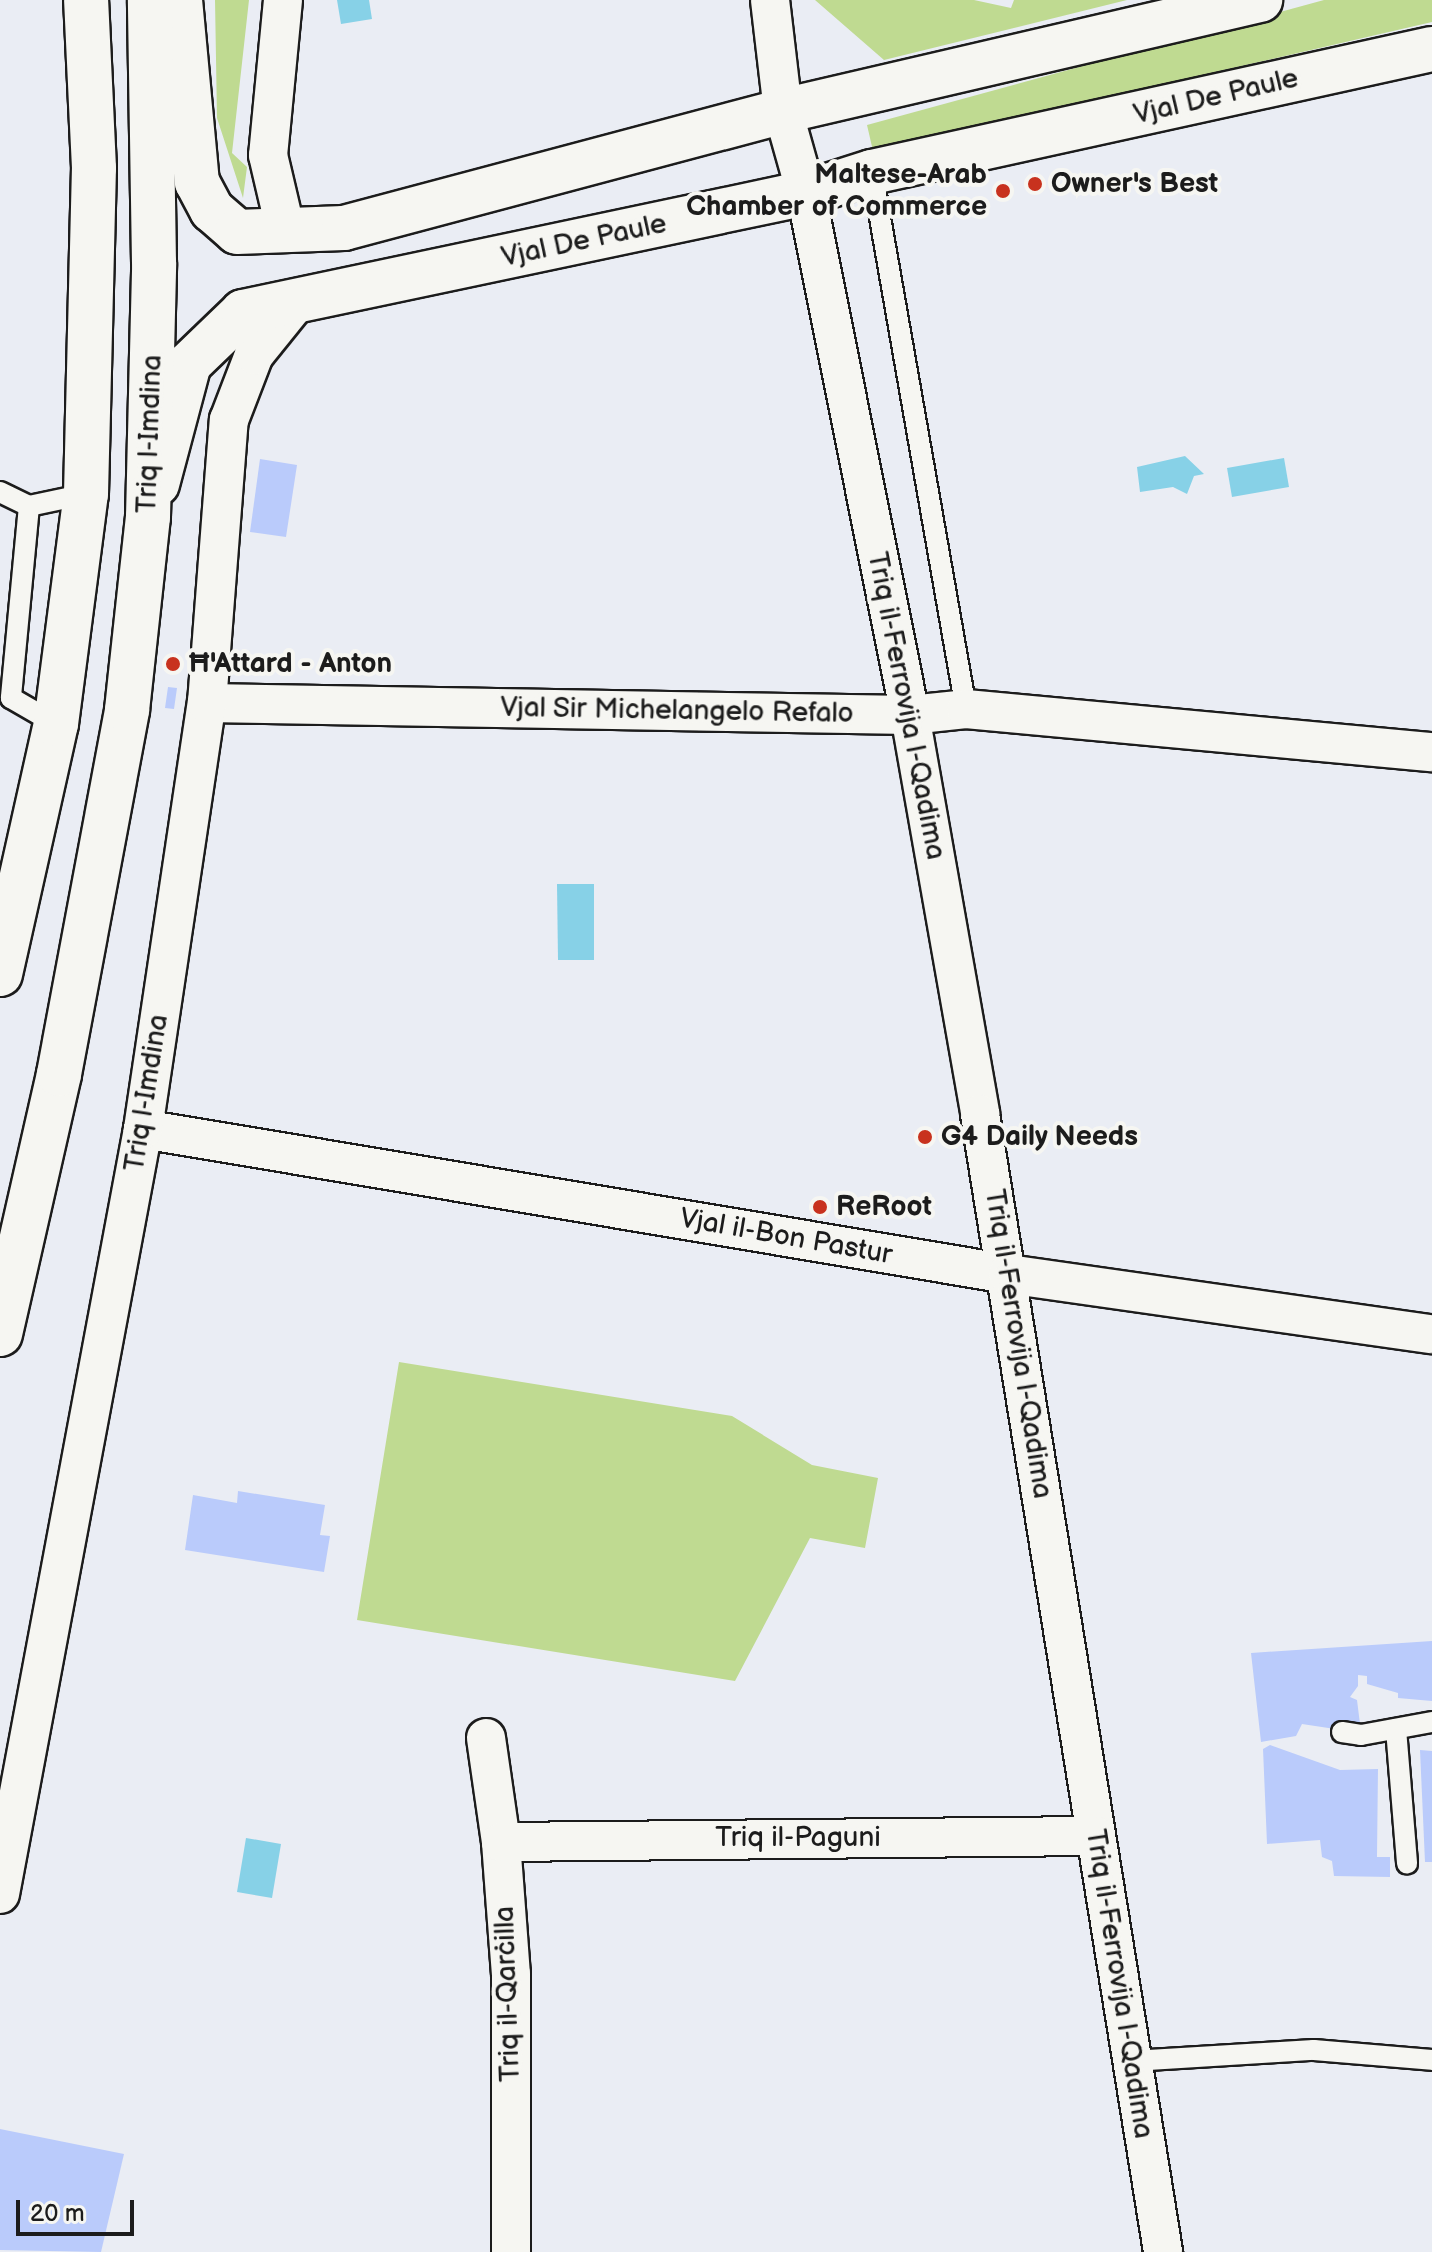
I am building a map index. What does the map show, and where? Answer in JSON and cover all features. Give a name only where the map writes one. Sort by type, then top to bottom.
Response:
[{"type":"main road","points":[[0,974],[56,724],[86,494],[94,168],[86,0]]},
{"type":"main road","name":"Triq l-Imdina","points":[[0,1334],[59,1074],[127,710],[148,517],[154,263],[150,0]]},
{"type":"main road","points":[[180,0],[197,182],[212,210],[237,232],[344,228],[783,111],[1260,0]]},
{"type":"main road","name":"Vjal De Paule","points":[[148,517],[189,364],[243,312],[806,193],[872,172],[1432,49]]},
{"type":"street","points":[[283,0],[268,155],[286,232]]},
{"type":"street","name":"Triq il-Ferrovija l-Qadima","points":[[770,0],[783,111],[806,193],[910,715],[1008,1274],[1163,2252]]},
{"type":"street","name":"Triq l-Imdina","points":[[0,1894],[143,1129],[207,703],[229,420],[254,355],[296,303]]},
{"type":"street","name":"Vjal Sir Michelangelo Refalo","points":[[207,703],[910,715],[966,709],[1432,752]]},
{"type":"street","name":"Vjal il-Bon Pastur","points":[[143,1129],[1008,1274],[1432,1334]]},
{"type":"street","name":"Triq il-Qarċilla","points":[[486,1738],[501,1842],[511,1974],[511,2252]]},
{"type":"street","name":"Triq il-Paguni","points":[[501,1842],[1095,1836]]},
{"type":"lane","points":[[872,172],[966,709]]},
{"type":"lane","points":[[0,492],[29,506],[86,494]]},
{"type":"lane","points":[[29,506],[11,698],[56,724]]},
{"type":"lane","points":[[1342,1732],[1361,1735],[1432,1722]]},
{"type":"lane","points":[[1396,1729],[1407,1864]]},
{"type":"lane","points":[[1132,2061],[1314,2050],[1432,2060]]},
{"type":"green space","points":[[215,0],[249,0],[232,153],[247,167],[243,198],[217,118]]},
{"type":"green space","points":[[815,0],[974,0],[1011,8],[1014,0],[1127,0],[884,60]]},
{"type":"green space","points":[[1324,0],[1432,0],[1432,22],[873,151],[867,125]]},
{"type":"green space","points":[[399,1362],[732,1416],[812,1465],[878,1478],[865,1548],[810,1538],[735,1681],[357,1620]]},
{"type":"water","points":[[337,0],[369,0],[372,19],[341,24]]},
{"type":"water","points":[[1185,456],[1204,474],[1194,476],[1187,494],[1173,487],[1140,492],[1137,467]]},
{"type":"water","points":[[1284,458],[1289,487],[1232,497],[1227,468]]},
{"type":"water","points":[[557,884],[594,884],[594,960],[558,960]]},
{"type":"water","points":[[246,1838],[281,1844],[272,1898],[237,1892]]},
{"type":"building","points":[[260,459],[297,465],[286,537],[250,532]]},
{"type":"building","points":[[168,687],[177,688],[174,709],[165,708]]},
{"type":"building","points":[[238,1491],[325,1505],[320,1535],[330,1536],[324,1572],[185,1550],[193,1495],[237,1503]]},
{"type":"building","points":[[1432,1641],[1432,1701],[1398,1698],[1398,1693],[1367,1684],[1367,1676],[1358,1675],[1358,1686],[1350,1697],[1357,1700],[1360,1724],[1336,1723],[1335,1729],[1302,1724],[1296,1736],[1261,1742],[1251,1653]]},
{"type":"building","points":[[1270,1745],[1340,1770],[1378,1769],[1377,1857],[1390,1857],[1390,1877],[1334,1876],[1332,1861],[1322,1857],[1320,1840],[1267,1844],[1263,1749]]},
{"type":"building","points":[[1420,1750],[1432,1751],[1432,1862],[1425,1862]]},
{"type":"building","points":[[0,2129],[124,2154],[101,2252],[0,2250]]},
{"type":"place","name":"Owner's Best","points":[[1035,184]]},
{"type":"place","name":"Maltese-Arab Chamber of Commerce","points":[[1003,191]]},
{"type":"place","name":"Ħ'Attard - Anton","points":[[173,664]]},
{"type":"place","name":"G4 Daily Needs","points":[[925,1137]]},
{"type":"place","name":"ReRoot","points":[[820,1207]]}]
